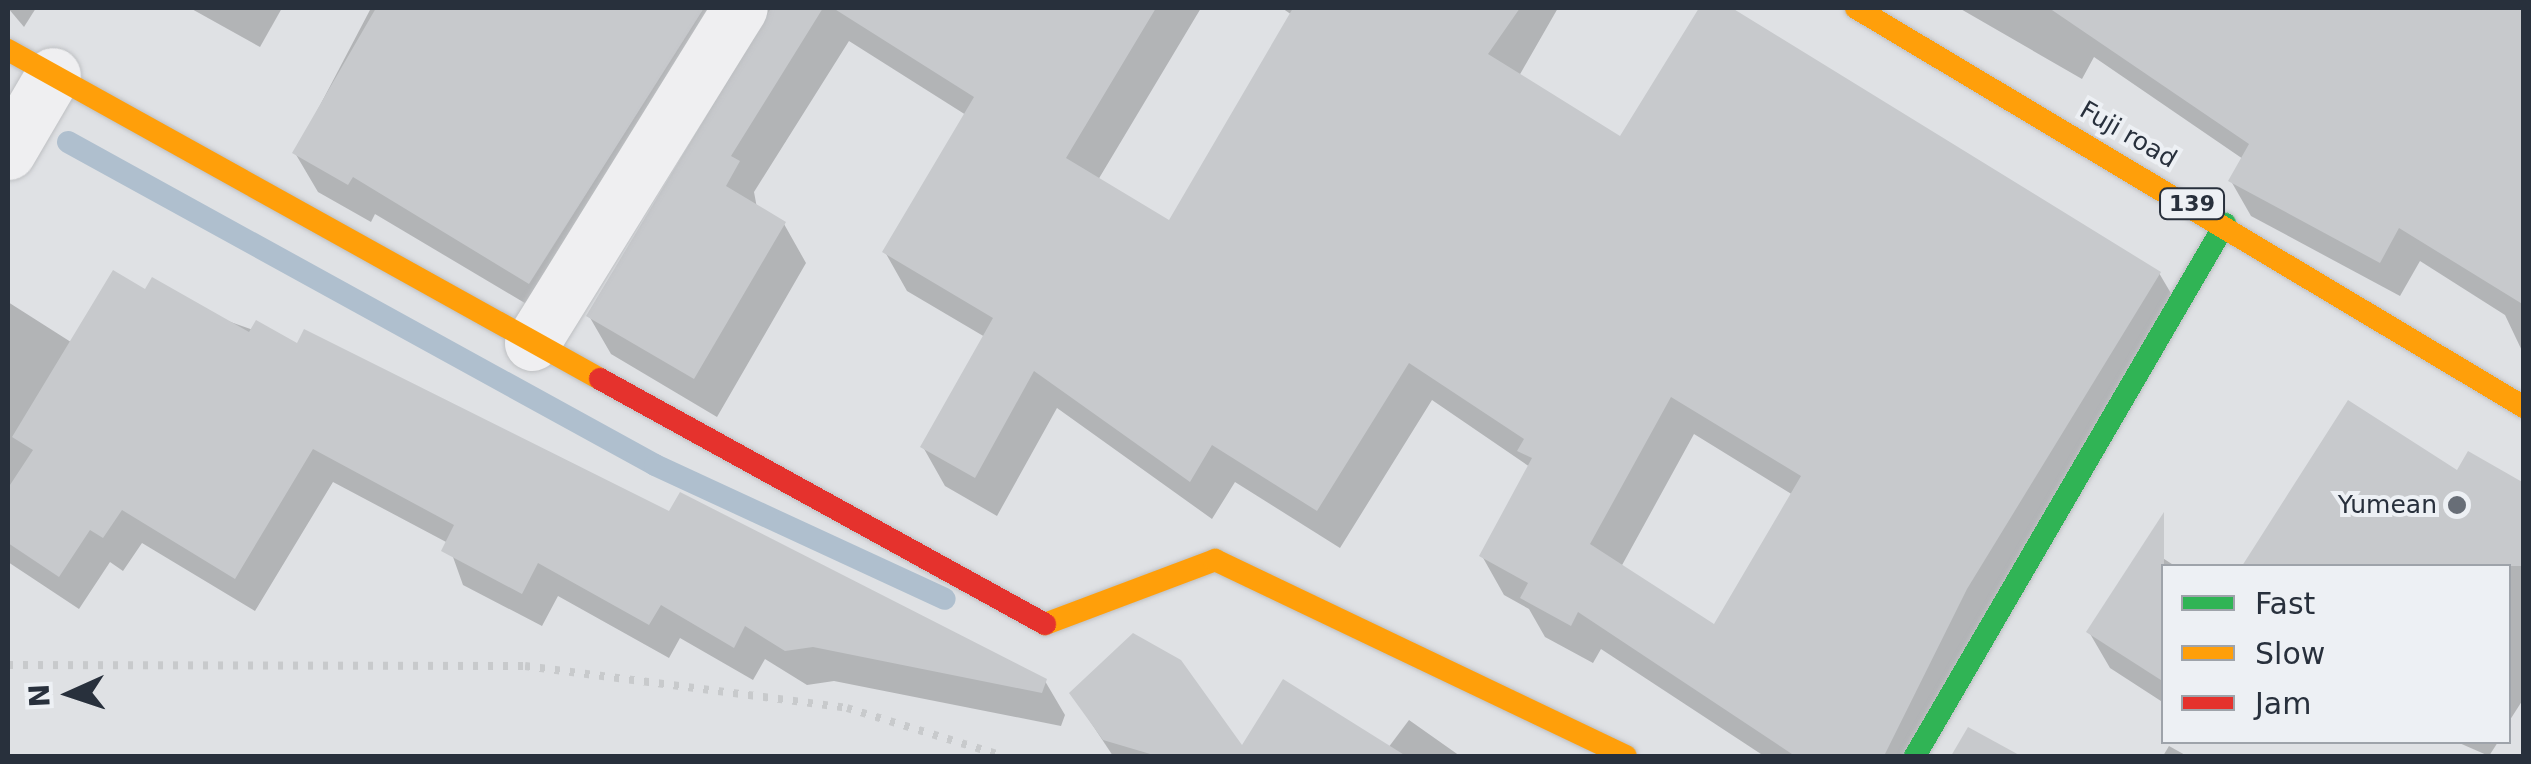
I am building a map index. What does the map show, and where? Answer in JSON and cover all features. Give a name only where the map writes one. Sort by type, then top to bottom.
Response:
[{"type":"main road","name":"Fuji road","points":[[1856,8],[2225,224],[2524,407]]},
{"type":"main road","points":[[30,62],[1044,625],[1215,560],[1626,756]]},
{"type":"main road","points":[[1915,756],[2225,224]]},
{"type":"street","points":[[532,342],[740,8]]},
{"type":"street","points":[[8,152],[30,62]]},
{"type":"building","points":[[376,8],[704,8],[529,284],[353,177],[348,185],[292,153]]},
{"type":"building","points":[[771,8],[823,8],[731,156],[740,161],[726,186],[786,222],[694,379],[586,316]]},
{"type":"building","points":[[833,8],[1156,8],[1066,158],[1169,220],[1293,8],[1520,8],[1488,54],[1620,136],[1699,8],[1732,8],[2161,272],[1967,589],[1884,756],[1795,756],[1578,612],[1571,626],[1520,598],[1528,583],[1479,556],[1532,458],[1517,451],[1524,439],[1409,363],[1317,511],[1212,445],[1190,482],[1034,371],[975,478],[920,447],[993,318],[882,252],[974,97]],"holes":[[[1671,397],[1801,476],[1714,624],[1590,544]]]},
{"type":"building","points":[[2049,8],[2524,8],[2524,305],[2399,228],[2380,263],[2228,181],[2249,144]]},
{"type":"building","points":[[113,270],[145,289],[152,277],[249,332],[256,320],[297,343],[304,329],[669,511],[680,492],[1047,679],[1042,693],[813,647],[785,651],[745,626],[734,648],[661,605],[649,625],[538,563],[522,594],[441,551],[454,525],[313,449],[235,579],[122,510],[103,538],[90,530],[59,577],[8,543],[8,488],[33,450],[12,437]]},
{"type":"building","points":[[2348,400],[2457,470],[2468,451],[2524,483],[2524,566],[2243,564]]},
{"type":"building","points":[[2164,512],[2161,680],[2086,632]]},
{"type":"building","points":[[1133,633],[1181,660],[1242,745],[1283,679],[1406,756],[1157,756],[1103,740],[1069,693]]},
{"type":"building","points":[[1968,727],[2021,756],[1951,756]]},
{"type":"waterway","points":[[68,142],[655,465],[945,599]]},
{"type":"railway","points":[[8,665],[525,666],[847,708],[1003,756]]},
{"type":"traffic: fast","points":[[1915,756],[2225,224]]},
{"type":"traffic: slow","points":[[1856,8],[2524,407]]},
{"type":"traffic: slow","points":[[8,50],[600,379]]},
{"type":"traffic: slow","points":[[1045,624],[1215,560],[1626,756]]},
{"type":"traffic: jam","points":[[600,379],[1045,624]]},
{"type":"place","name":"Yumean","points":[[2457,505]]}]
